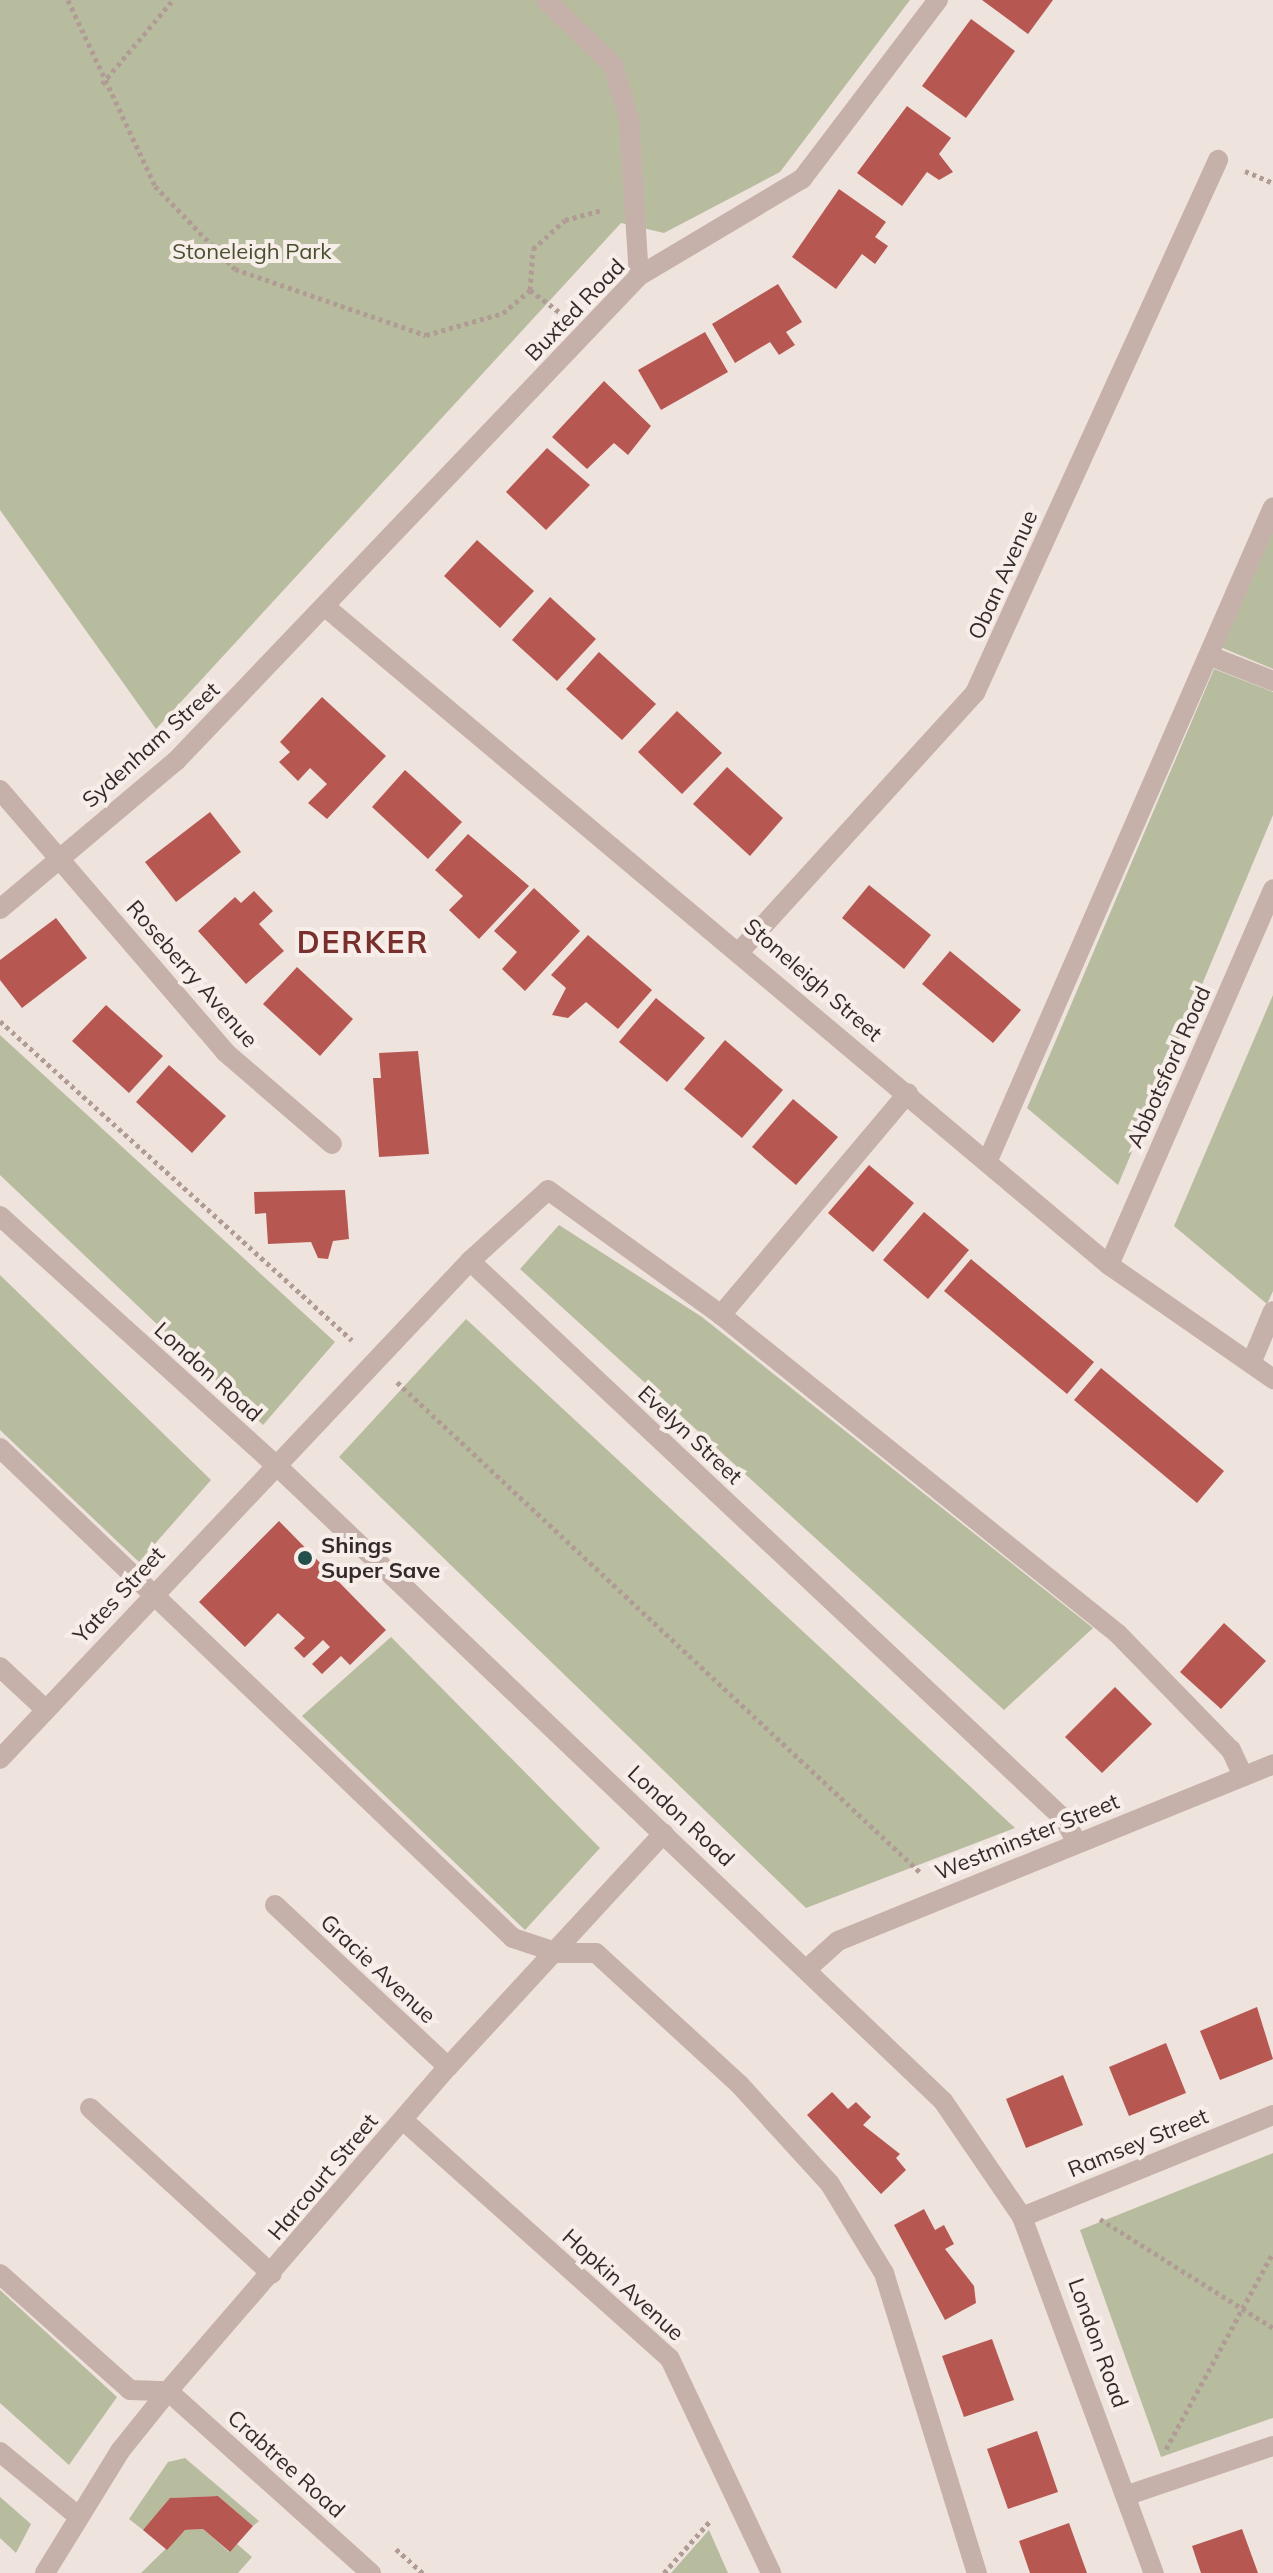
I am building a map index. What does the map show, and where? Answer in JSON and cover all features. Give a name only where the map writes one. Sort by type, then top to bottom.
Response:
[{"type":"street","points":[[546,0],[613,65],[629,119],[628,180],[639,276]]},
{"type":"street","name":"Buxted Road","points":[[328,609],[639,276],[802,179],[938,0]]},
{"type":"street","name":"Oban Avenue","points":[[741,950],[975,693],[1218,160]]},
{"type":"street","points":[[988,1160],[1273,507]]},
{"type":"street","name":"Stoneleigh Street","points":[[328,609],[741,950],[1109,1265],[1252,1361],[1273,1379]]},
{"type":"street","name":"Sydenham Street","points":[[0,909],[176,761],[328,609]]},
{"type":"street","points":[[1210,656],[1273,681]]},
{"type":"street","name":"Roseberry Avenue","points":[[0,790],[225,1052],[332,1144]]},
{"type":"street","name":"Abbotsford Road","points":[[1109,1265],[1273,889]]},
{"type":"street","points":[[721,1315],[908,1093]]},
{"type":"street","points":[[276,1465],[470,1261],[548,1190],[721,1315],[1118,1634],[1231,1750],[1243,1776]]},
{"type":"street","name":"London Road","points":[[0,1216],[276,1465],[808,1968],[943,2101],[1022,2217],[1128,2495],[1154,2573]]},
{"type":"street","name":"Evelyn Street","points":[[470,1261],[1065,1820],[1076,1842]]},
{"type":"street","points":[[1252,1361],[1273,1311]]},
{"type":"street","points":[[0,1448],[154,1591],[513,1938],[558,1953],[596,1953],[739,2084],[850,2206],[884,2273],[977,2573]]},
{"type":"street","name":"Yates Street","points":[[0,1759],[154,1591],[276,1465]]},
{"type":"street","points":[[0,1667],[46,1710]]},
{"type":"street","name":"Westminster Street","points":[[808,1968],[838,1941],[1273,1764]]},
{"type":"street","name":"Harcourt Street","points":[[45,2573],[79,2517],[168,2391],[448,2067],[558,1953],[664,1833]]},
{"type":"street","name":"Gracie Avenue","points":[[275,1905],[448,2067]]},
{"type":"street","points":[[90,2108],[272,2274]]},
{"type":"street","name":"Ramsey Street","points":[[1022,2217],[1273,2115]]},
{"type":"street","name":"Hopkin Avenue","points":[[403,2120],[670,2359],[771,2573]]},
{"type":"street","points":[[0,2274],[130,2390],[168,2391]]},
{"type":"street","name":"Crabtree Road","points":[[168,2391],[371,2573]]},
{"type":"street","points":[[1128,2495],[1273,2446]]},
{"type":"street","points":[[0,2452],[79,2517]]},
{"type":"path","points":[[68,0],[102,84],[155,186],[235,269],[426,335],[503,313],[530,290],[533,249],[565,220],[599,213],[628,180]]},
{"type":"path","points":[[102,84],[173,0]]},
{"type":"path","points":[[530,290],[586,333]]},
{"type":"path","points":[[0,1021],[375,1362],[946,1896]]},
{"type":"path","points":[[1092,2215],[1273,2328]]},
{"type":"path","points":[[1157,2456],[1273,2253]]},
{"type":"path","points":[[664,2573],[710,2521]]},
{"type":"green space","name":"Stoneleigh Park","points":[[0,0],[910,0],[780,172],[664,233],[621,223],[156,729],[0,510]]},
{"type":"green space","points":[[1273,525],[1273,669],[1220,647]]},
{"type":"green space","points":[[1214,669],[1273,692],[1273,815],[1118,1185],[1027,1108]]},
{"type":"green space","points":[[1273,995],[1273,1291],[1267,1304],[1174,1226]]},
{"type":"green space","points":[[0,1035],[335,1342],[263,1425],[0,1175]]},
{"type":"green space","points":[[559,1225],[702,1317],[1093,1628],[1004,1710],[520,1269]]},
{"type":"green space","points":[[0,1275],[211,1480],[139,1562],[0,1430]]},
{"type":"green space","points":[[466,1319],[1015,1828],[806,1908],[339,1457]]},
{"type":"green space","points":[[391,1637],[600,1848],[525,1930],[302,1716]]},
{"type":"green space","points":[[1273,2153],[1273,2418],[1161,2457],[1080,2230]]},
{"type":"green space","points":[[0,2290],[117,2397],[69,2465],[0,2403]]},
{"type":"green space","points":[[185,2458],[259,2521],[253,2526],[218,2496],[171,2498],[143,2530],[129,2519],[168,2462]]},
{"type":"green space","points":[[0,2497],[31,2524],[16,2553],[0,2538]]},
{"type":"green space","points":[[203,2529],[229,2552],[237,2544],[252,2557],[238,2573],[141,2573],[185,2530]]},
{"type":"green space","points":[[709,2530],[728,2573],[671,2573]]},
{"type":"building","points":[[982,0],[1053,0],[1028,34]]},
{"type":"building","points":[[971,19],[1015,51],[966,118],[922,86]]},
{"type":"building","points":[[907,106],[951,138],[939,154],[953,172],[939,180],[927,172],[902,206],[857,173]]},
{"type":"building","points":[[839,189],[886,222],[875,237],[888,246],[875,264],[862,254],[836,289],[792,257]]},
{"type":"building","points":[[778,284],[802,322],[786,332],[795,345],[779,355],[770,342],[735,363],[712,324]]},
{"type":"building","points":[[705,332],[728,372],[661,410],[638,370]]},
{"type":"building","points":[[604,381],[651,426],[628,455],[614,443],[587,469],[552,437]]},
{"type":"building","points":[[547,448],[590,485],[546,530],[506,492]]},
{"type":"building","points":[[477,540],[534,591],[500,628],[444,576]]},
{"type":"building","points":[[550,597],[596,639],[557,681],[512,640]]},
{"type":"building","points":[[599,652],[656,704],[622,740],[566,689]]},
{"type":"building","points":[[322,697],[386,756],[327,819],[308,803],[327,784],[310,768],[298,781],[279,762],[290,752],[280,742]]},
{"type":"building","points":[[677,711],[722,753],[682,794],[638,752]]},
{"type":"building","points":[[727,767],[783,818],[750,856],[693,804]]},
{"type":"building","points":[[405,770],[462,822],[428,859],[372,807]]},
{"type":"building","points":[[210,812],[241,852],[176,902],[145,862]]},
{"type":"building","points":[[468,834],[529,886],[479,939],[449,910],[463,896],[435,870]]},
{"type":"building","points":[[869,885],[931,935],[904,969],[842,918]]},
{"type":"building","points":[[534,888],[580,931],[525,991],[502,969],[517,952],[494,931]]},
{"type":"building","points":[[254,891],[273,911],[259,924],[284,951],[246,984],[198,931],[235,897],[241,903]]},
{"type":"building","points":[[56,918],[87,958],[22,1008],[0,980],[0,960]]},
{"type":"building","points":[[588,935],[652,990],[618,1029],[586,1002],[568,1018],[552,1015],[566,988],[551,975]]},
{"type":"building","points":[[950,951],[1021,1010],[993,1043],[922,984]]},
{"type":"building","points":[[297,967],[353,1019],[320,1056],[263,1004]]},
{"type":"building","points":[[656,998],[705,1038],[667,1082],[619,1042]]},
{"type":"building","points":[[106,1005],[163,1056],[129,1093],[72,1041]]},
{"type":"building","points":[[725,1040],[783,1090],[742,1138],[684,1089]]},
{"type":"building","points":[[418,1051],[429,1154],[379,1157],[373,1078],[381,1078],[379,1053]]},
{"type":"building","points":[[169,1065],[226,1116],[192,1153],[136,1102]]},
{"type":"building","points":[[793,1099],[838,1137],[796,1185],[752,1147]]},
{"type":"building","points":[[869,1165],[914,1203],[873,1252],[828,1213]]},
{"type":"building","points":[[345,1190],[349,1239],[333,1241],[328,1259],[318,1258],[311,1242],[268,1244],[266,1213],[255,1214],[254,1192]]},
{"type":"building","points":[[924,1212],[969,1250],[928,1299],[883,1260]]},
{"type":"building","points":[[971,1259],[1094,1362],[1067,1394],[944,1291]]},
{"type":"building","points":[[1101,1368],[1224,1471],[1197,1503],[1074,1400]]},
{"type":"building","points":[[279,1521],[386,1630],[350,1665],[341,1656],[322,1674],[312,1664],[330,1647],[323,1640],[304,1658],[294,1648],[305,1638],[278,1613],[245,1647],[199,1602]]},
{"type":"building","points":[[1224,1623],[1266,1661],[1221,1709],[1180,1672]]},
{"type":"building","points":[[1115,1687],[1152,1724],[1102,1773],[1065,1737]]},
{"type":"building","points":[[1257,2007],[1273,2059],[1220,2080],[1200,2031]]},
{"type":"building","points":[[1166,2043],[1186,2093],[1129,2116],[1109,2067]]},
{"type":"building","points":[[1063,2075],[1083,2125],[1026,2148],[1006,2099]]},
{"type":"building","points":[[832,2092],[848,2109],[856,2102],[871,2117],[863,2125],[900,2154],[896,2158],[906,2170],[881,2194],[807,2115]]},
{"type":"building","points":[[924,2209],[935,2230],[944,2225],[954,2244],[945,2249],[974,2286],[976,2303],[945,2320],[894,2225]]},
{"type":"building","points":[[992,2339],[1014,2400],[964,2417],[942,2356]]},
{"type":"building","points":[[1037,2431],[1058,2492],[1008,2509],[987,2449]]},
{"type":"building","points":[[218,2496],[253,2526],[230,2552],[203,2529],[185,2530],[167,2550],[143,2530],[170,2498]]},
{"type":"building","points":[[1069,2523],[1087,2573],[1030,2573],[1019,2541]]},
{"type":"building","points":[[1242,2529],[1258,2573],[1201,2573],[1192,2546]]},
{"type":"place","name":"Shings Super Save","points":[[305,1558]]},
{"type":"district","name":"DERKER","points":[[363,942]]}]
